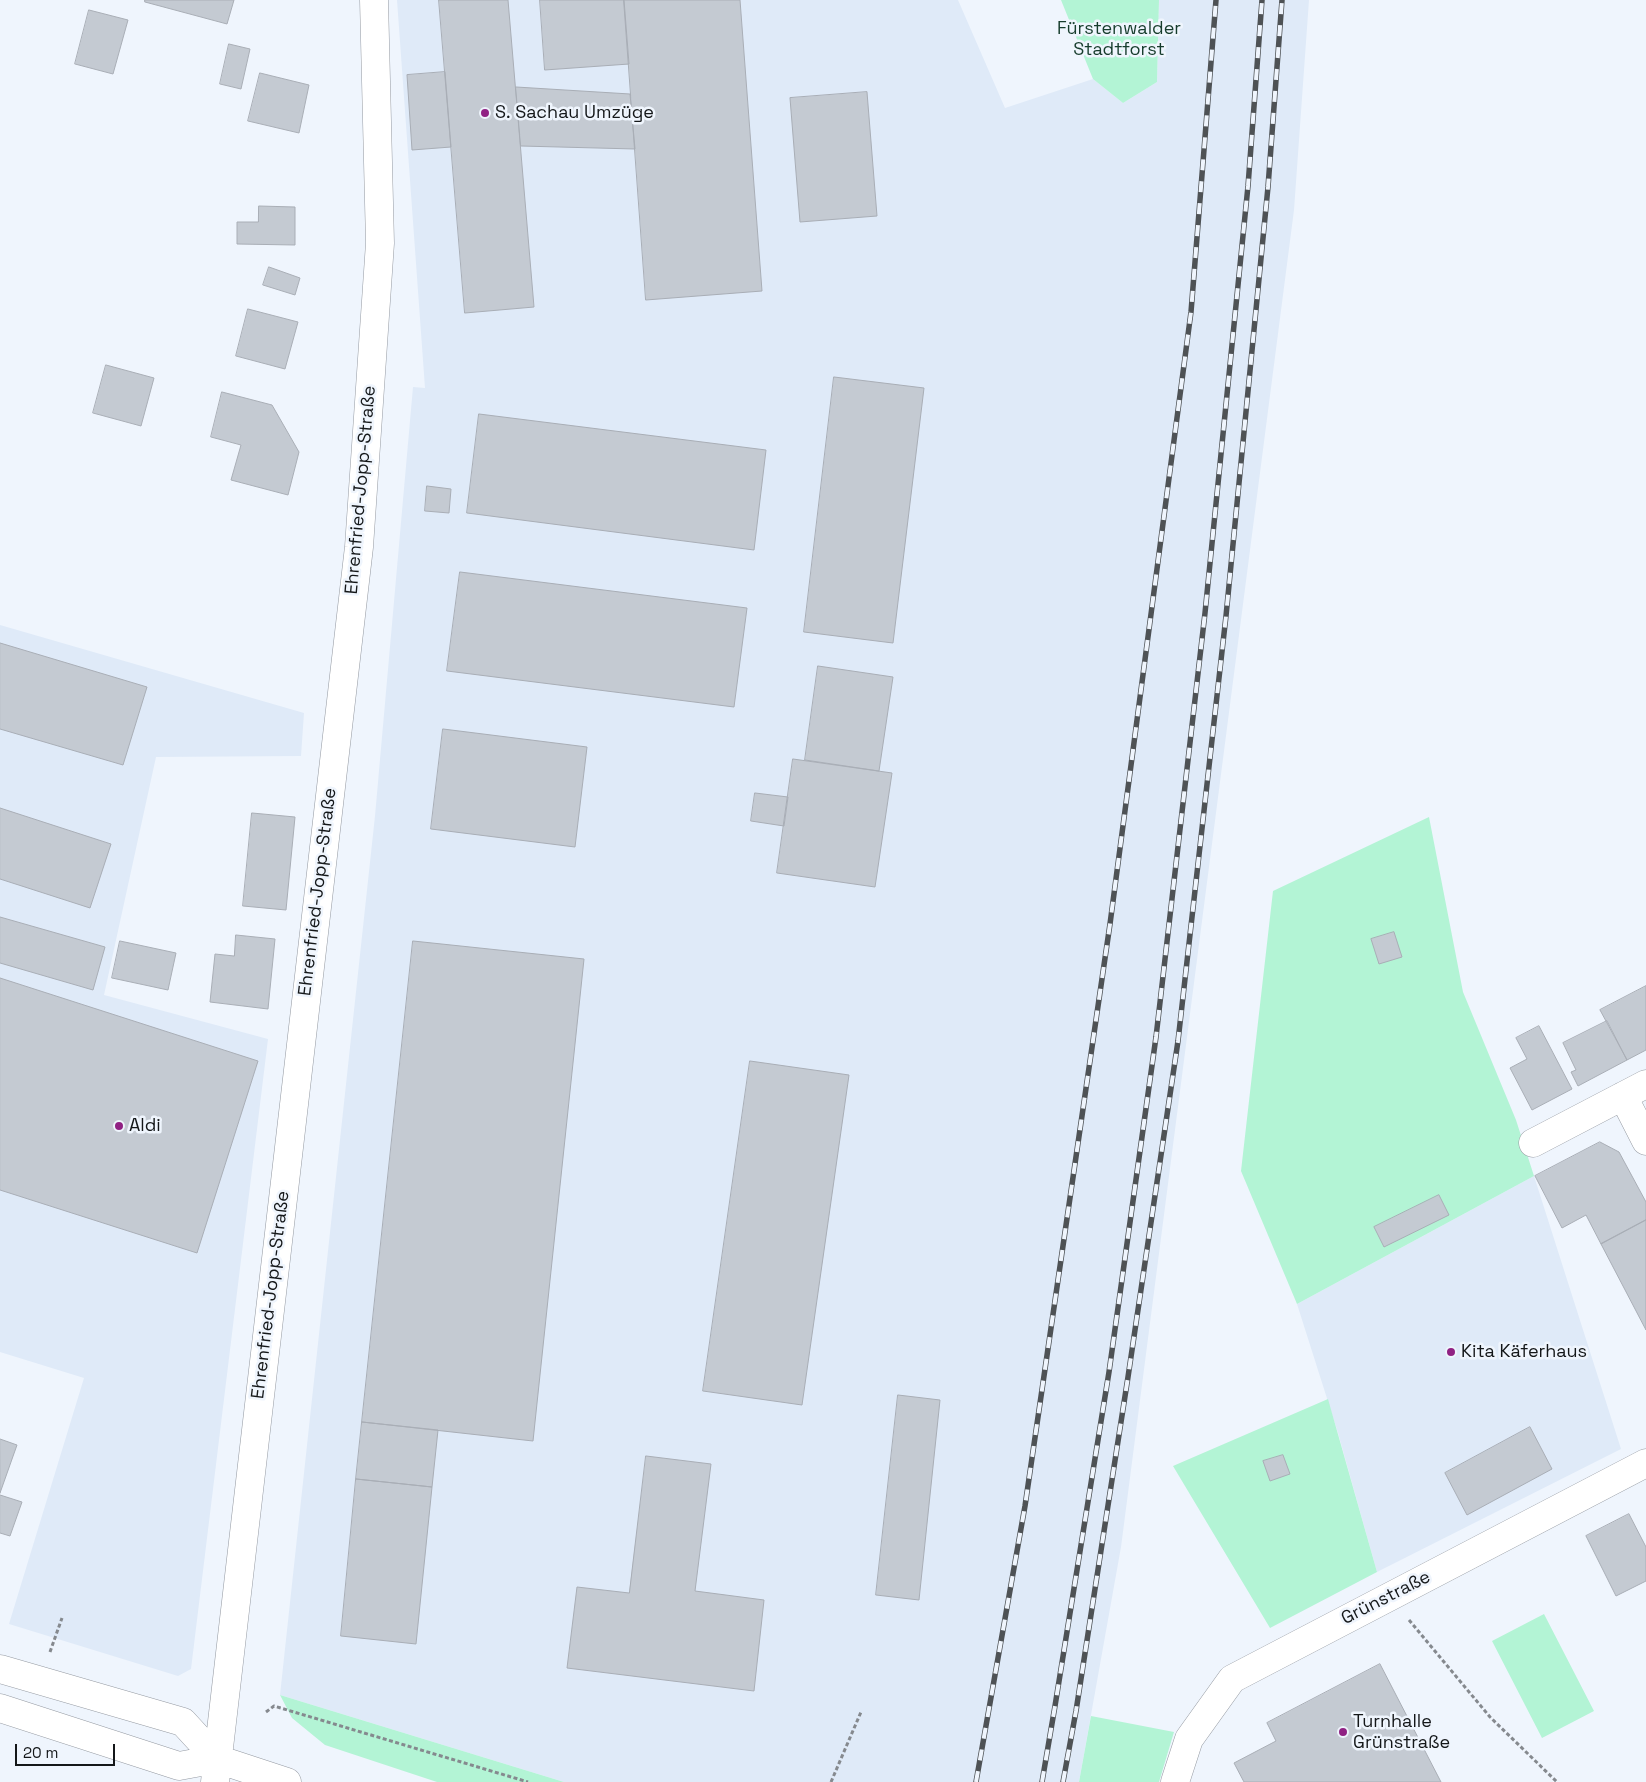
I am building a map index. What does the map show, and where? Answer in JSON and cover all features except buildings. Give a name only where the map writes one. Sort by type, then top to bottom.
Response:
[{"type":"street","name":"Ehrenfried-Jopp-Straße","points":[[216,1771],[359,547],[380,243],[374,0]]},
{"type":"street","points":[[1533,1143],[1634,1090],[1646,1141]]},
{"type":"street","name":"Grünstraße","points":[[1175,1782],[1189,1739],[1232,1679],[1646,1463]]},
{"type":"street","points":[[0,1670],[183,1722],[216,1771]]},
{"type":"street","points":[[0,1708],[179,1766],[287,1782]]},
{"type":"path","points":[[1390,1596],[1490,1717],[1557,1782]]},
{"type":"path","points":[[50,1652],[62,1618]]},
{"type":"path","points":[[266,1712],[274,1706],[528,1782]]},
{"type":"path","points":[[831,1782],[861,1712]]},
{"type":"shaded area","points":[[397,0],[958,0],[1005,108],[1093,79],[1123,103],[1157,82],[1159,0],[1309,0],[1294,210],[1121,1547],[1079,1782],[564,1782],[280,1695],[375,816],[413,387],[425,388]]},
{"type":"shaded area","points":[[0,625],[304,713],[301,756],[156,757],[104,995],[268,1039],[191,1669],[178,1676],[9,1624],[84,1378],[0,1352]]},
{"type":"shaded area","name":"Kita Käferhaus","points":[[1534,1176],[1621,1449],[1377,1572],[1338,1433],[1297,1304]]},
{"type":"green space","name":"Fürstenwalder Stadtforst","points":[[1061,0],[1159,0],[1157,82],[1123,103],[1093,79]]},
{"type":"green space","points":[[1429,817],[1463,992],[1516,1120],[1534,1176],[1297,1304],[1241,1171],[1273,891]]},
{"type":"green space","points":[[1328,1399],[1377,1572],[1270,1628],[1173,1466]]},
{"type":"green space","points":[[1544,1614],[1594,1711],[1542,1738],[1492,1641]]},
{"type":"green space","points":[[280,1695],[564,1782],[437,1782],[325,1745],[292,1718]]},
{"type":"green space","points":[[1091,1716],[1174,1732],[1159,1782],[1079,1782]]},
{"type":"railway","points":[[976,1782],[1025,1506],[1110,924],[1191,312],[1216,0]]},
{"type":"railway","points":[[1042,1782],[1109,1372],[1156,1037],[1205,613],[1248,186],[1262,0]]},
{"type":"railway","points":[[1063,1782],[1076,1711],[1128,1377],[1178,1041],[1226,616],[1268,187],[1282,0]]},
{"type":"place","name":"S. Sachau Umzüge","points":[[485,113]]},
{"type":"place","name":"Aldi","points":[[119,1126]]},
{"type":"place","name":"Kita Käferhaus","points":[[1451,1352]]},
{"type":"place","name":"Turnhalle Grünstraße","points":[[1343,1732]]}]
